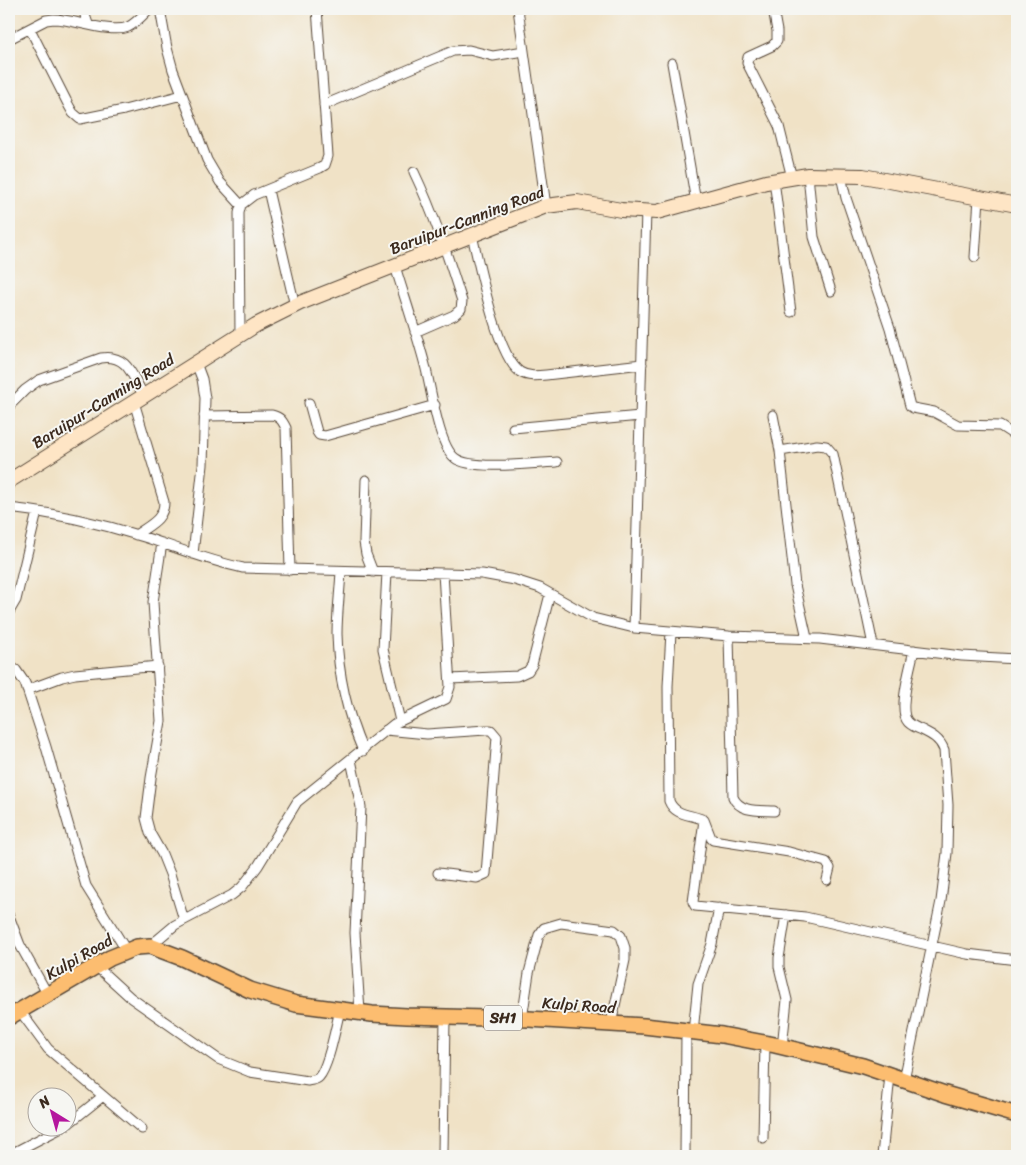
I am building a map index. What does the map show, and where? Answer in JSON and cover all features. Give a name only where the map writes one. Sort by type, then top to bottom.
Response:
[{"type":"main road","name":"Baruipur-Canning Road","points":[[9,481],[240,335],[295,306],[546,206],[577,202],[621,210],[657,212],[774,180],[808,175],[863,176],[1017,205]]},
{"type":"main road","name":"Kulpi Road","points":[[14,1014],[126,950],[150,946],[182,958],[250,990],[296,1004],[360,1012],[644,1026],[765,1043],[863,1066],[945,1094],[1017,1115]]},
{"type":"street","points":[[83,9],[88,24]]},
{"type":"street","points":[[9,39],[46,20],[54,19],[113,28],[126,28],[149,9]]},
{"type":"street","points":[[160,9],[169,57],[211,169],[241,205]]},
{"type":"street","points":[[240,335],[239,213],[241,205],[254,195],[312,173],[325,164],[328,156],[317,9]]},
{"type":"street","points":[[518,9],[546,206]]},
{"type":"street","points":[[773,9],[777,41],[772,46],[748,57],[747,63],[779,126],[792,178]]},
{"type":"street","points":[[30,28],[69,106],[80,119],[124,110],[182,94]]},
{"type":"street","points":[[324,105],[453,51],[469,50],[493,56],[524,50]]},
{"type":"street","points":[[672,63],[696,202]]},
{"type":"street","points":[[414,172],[445,246],[462,301],[461,309],[454,315],[415,332]]},
{"type":"street","points":[[808,175],[812,232],[831,291]]},
{"type":"street","points":[[841,176],[846,198],[890,328],[910,406],[931,410],[958,425],[1000,426],[1017,437]]},
{"type":"street","points":[[774,180],[791,312]]},
{"type":"street","points":[[268,190],[295,306]]},
{"type":"street","points":[[975,257],[979,198]]},
{"type":"street","points":[[634,628],[646,211]]},
{"type":"street","points":[[472,235],[489,303],[504,349],[510,361],[518,370],[531,376],[642,364]]},
{"type":"street","points":[[395,266],[425,365],[441,433],[451,453],[456,459],[476,465],[557,462]]},
{"type":"street","points":[[9,406],[25,390],[39,380],[101,358],[112,356],[123,362],[139,399],[164,502],[159,519],[136,535]]},
{"type":"street","points":[[193,554],[203,465],[204,416],[204,390],[196,363]]},
{"type":"street","points":[[309,403],[318,435],[324,436],[435,405]]},
{"type":"street","points":[[204,416],[272,415],[279,417],[283,421],[286,428],[290,570]]},
{"type":"street","points":[[773,415],[780,451],[795,585],[806,638]]},
{"type":"street","points":[[513,428],[640,416]]},
{"type":"street","points":[[780,451],[817,445],[826,446],[833,454],[873,645]]},
{"type":"street","points":[[366,480],[364,542],[366,554],[373,572]]},
{"type":"street","points":[[9,508],[98,524],[162,543],[219,563],[243,568],[494,576],[540,588],[594,618],[634,628],[729,636],[806,638],[962,656],[1017,659]]},
{"type":"street","points":[[9,612],[16,600],[37,512]]},
{"type":"street","points":[[162,543],[153,602],[161,721],[146,818],[150,833],[162,854],[170,874],[184,920]]},
{"type":"street","points":[[341,571],[337,633],[342,686],[362,751]]},
{"type":"street","points":[[387,572],[383,649],[400,721]]},
{"type":"street","points":[[150,946],[176,925],[232,895],[242,887],[258,866],[298,802],[386,730],[400,721],[443,702],[450,692],[450,680],[443,573]]},
{"type":"street","points":[[450,680],[517,676],[528,671],[532,665],[550,594]]},
{"type":"street","points":[[671,632],[668,686],[669,801],[672,808],[679,812],[704,820]]},
{"type":"street","points":[[729,636],[733,797],[742,808],[774,811]]},
{"type":"street","points":[[882,1156],[897,1077],[932,946],[941,901],[947,853],[948,805],[944,750],[938,738],[908,722],[904,715],[905,696],[914,650]]},
{"type":"street","points":[[9,666],[20,674],[27,690],[46,747],[86,886],[126,950]]},
{"type":"street","points":[[27,690],[75,674],[158,666]]},
{"type":"street","points":[[386,730],[427,734],[491,730],[497,737],[486,874],[477,878],[438,873]]},
{"type":"street","points":[[351,760],[361,807],[355,933],[360,1012]]},
{"type":"street","points":[[704,820],[711,838],[714,840],[789,852],[826,862],[830,868],[827,880]]},
{"type":"street","points":[[704,820],[693,903],[696,906],[805,917],[972,955],[1017,960]]},
{"type":"street","points":[[684,1156],[690,1032],[698,984],[712,944],[719,908]]},
{"type":"street","points":[[782,1047],[787,1000],[779,958],[786,915]]},
{"type":"street","points":[[9,916],[20,945],[48,995]]},
{"type":"street","points":[[522,1019],[539,935],[544,928],[562,923],[614,930],[624,940],[625,960],[611,1024]]},
{"type":"street","points":[[96,966],[131,998],[201,1048],[218,1059],[250,1072],[308,1080],[319,1077],[324,1068],[340,1010]]},
{"type":"street","points":[[14,1014],[48,1048],[142,1129]]},
{"type":"street","points":[[443,1153],[445,1017]]},
{"type":"street","points":[[763,1138],[765,1043]]},
{"type":"street","points":[[78,1116],[103,1096]]},
{"type":"street","points":[[9,1155],[42,1138]]}]
